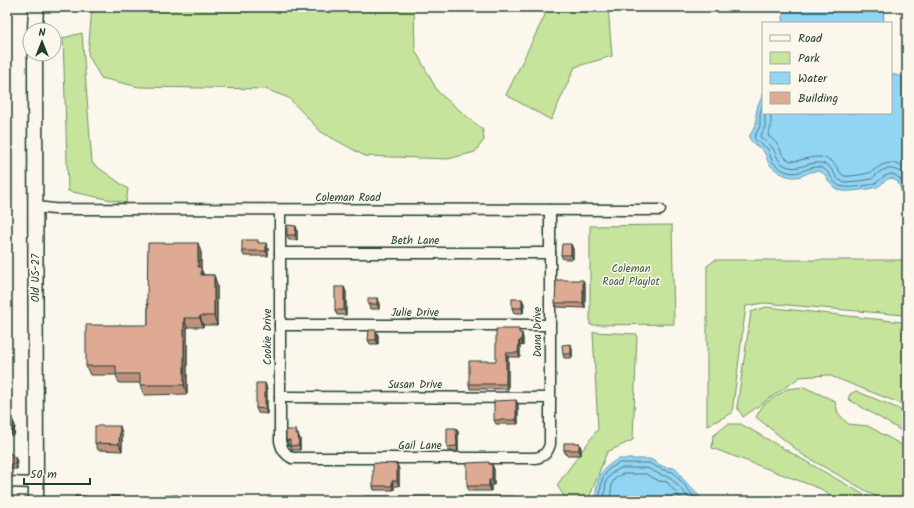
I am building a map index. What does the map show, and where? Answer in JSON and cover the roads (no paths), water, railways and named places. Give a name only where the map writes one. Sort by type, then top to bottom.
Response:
[{"type":"main road","points":[[35,22],[36,7]]},
{"type":"main road","name":"Old US-27","points":[[35,62],[36,501]]},
{"type":"street","name":"Coleman Road","points":[[36,207],[54,209],[660,210]]},
{"type":"street","name":"Cookie Drive","points":[[280,210],[280,441],[281,448],[292,458]]},
{"type":"street","name":"Dana Drive","points":[[545,453],[550,444],[550,210]]},
{"type":"street","name":"Beth Lane","points":[[280,253],[550,253]]},
{"type":"street","name":"Julie Drive","points":[[280,325],[550,325]]},
{"type":"street","name":"Susan Drive","points":[[280,397],[550,398]]},
{"type":"street","name":"Gail Lane","points":[[292,458],[535,458],[542,457],[545,453]]},
{"type":"street","points":[[7,482],[36,483]]},
{"type":"water","points":[[783,7],[883,7],[884,22],[783,22]]},
{"type":"water","points":[[892,74],[907,78],[907,193],[902,192],[898,182],[892,178],[886,180],[877,187],[870,189],[843,191],[838,190],[831,185],[823,173],[818,171],[813,171],[796,177],[787,176],[778,172],[768,162],[764,151],[753,143],[749,137],[756,125],[758,105],[762,97],[762,114],[892,114]]},
{"type":"water","points":[[618,459],[650,459],[664,467],[676,468],[682,478],[702,499],[706,501],[595,501],[598,481],[602,472]]},
{"type":"park label","name":"Coleman Road Playlot","points":[[631,275]]}]
